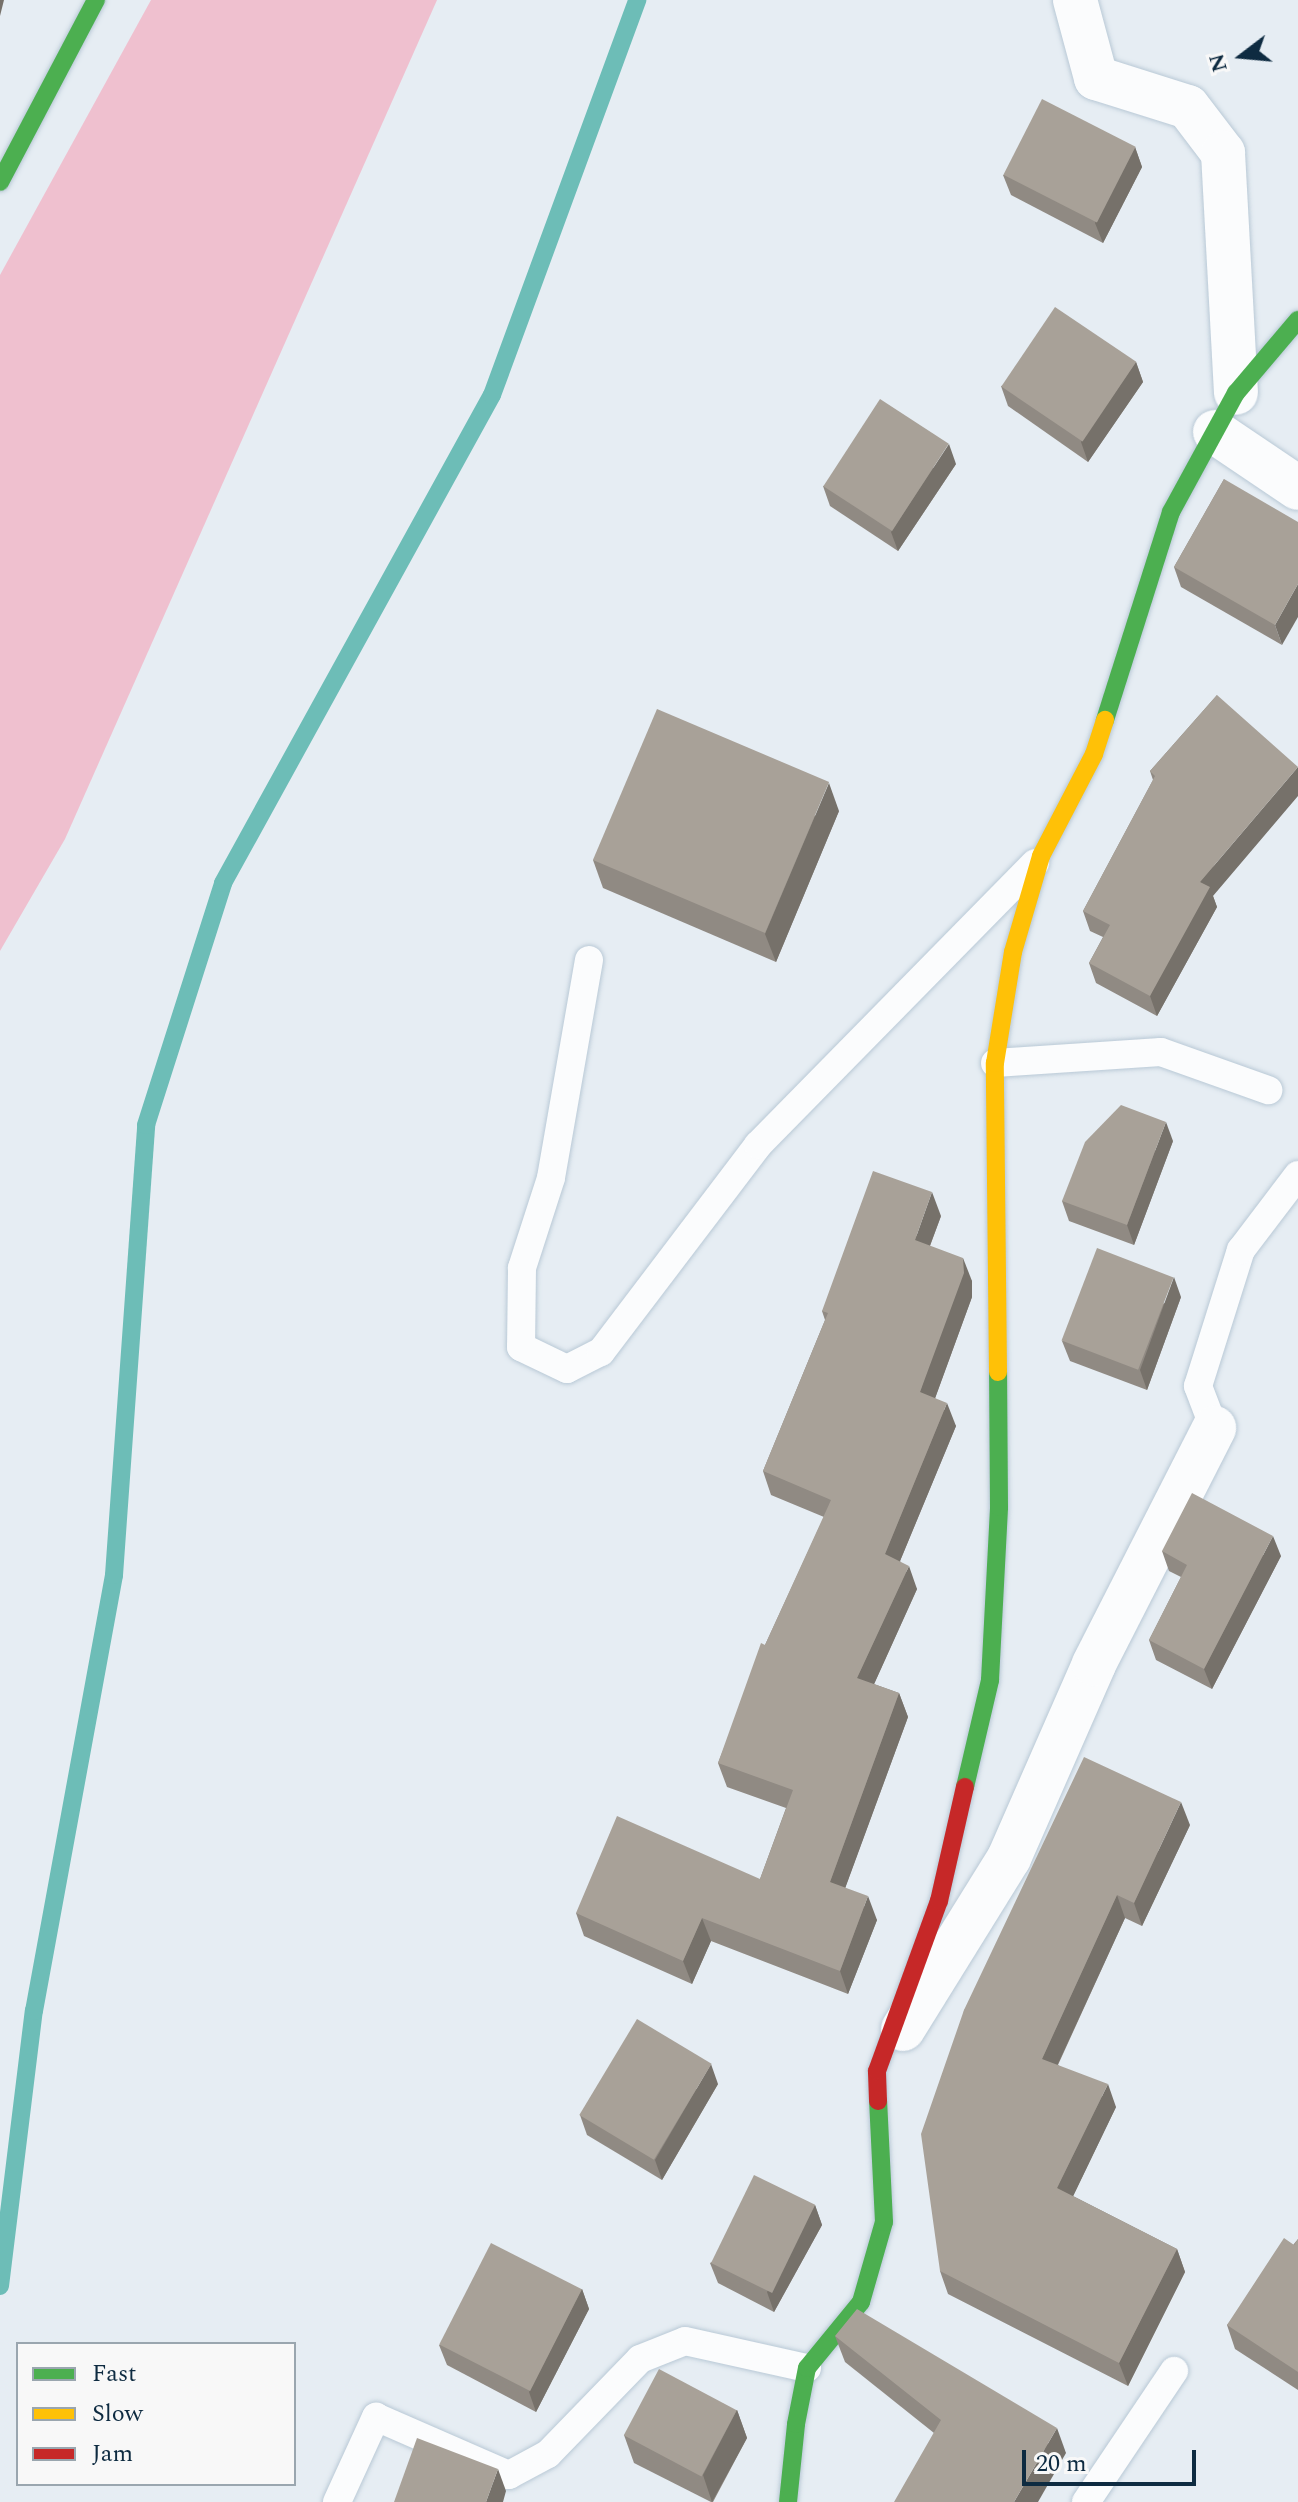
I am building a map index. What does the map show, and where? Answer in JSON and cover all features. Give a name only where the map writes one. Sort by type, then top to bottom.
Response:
[{"type":"street","points":[[0,182],[96,0]]},
{"type":"street","points":[[1075,0],[1096,78],[1188,107],[1223,153],[1236,393]]},
{"type":"street","points":[[788,2502],[807,2368],[861,2302],[884,2222],[877,2071],[939,1901],[990,1680],[999,1507],[995,1063],[1013,952],[1041,856],[1094,754],[1171,512],[1236,393],[1298,320]]},
{"type":"street","points":[[1215,432],[1298,488]]},
{"type":"street","points":[[877,2071],[1009,1858],[1094,1664],[1214,1428]]},
{"type":"lane","points":[[589,960],[551,1178],[522,1268],[521,1347],[567,1369],[601,1352],[758,1145],[1041,856]]},
{"type":"lane","points":[[995,1063],[1161,1052],[1268,1090]]},
{"type":"lane","points":[[1214,1428],[1198,1386],[1241,1250],[1298,1175]]},
{"type":"lane","points":[[337,2502],[376,2417],[509,2475],[548,2454],[640,2359],[685,2341],[807,2368]]},
{"type":"lane","points":[[1086,2502],[1174,2371]]},
{"type":"shaded area","points":[[151,0],[437,0],[65,839],[0,951],[0,275]]},
{"type":"building","points":[[1042,99],[1136,147],[1097,222],[1003,175]]},
{"type":"building","points":[[1055,307],[1136,362],[1083,441],[1001,387]]},
{"type":"building","points":[[880,399],[949,444],[892,531],[823,486]]},
{"type":"building","points":[[1224,479],[1298,522],[1298,584],[1275,625],[1174,567]]},
{"type":"building","points":[[1217,695],[1298,767],[1200,882],[1210,887],[1150,996],[1089,963],[1110,925],[1083,911],[1155,776],[1150,771]]},
{"type":"building","points":[[657,709],[829,782],[765,933],[593,860]]},
{"type":"building","points":[[1121,1105],[1166,1122],[1127,1225],[1062,1201],[1085,1142]]},
{"type":"building","points":[[873,1171],[932,1192],[915,1240],[963,1258],[964,1273],[920,1392],[947,1403],[885,1554],[909,1566],[857,1678],[899,1693],[830,1882],[868,1896],[840,1971],[702,1918],[683,1961],[576,1913],[617,1816],[760,1879],[793,1790],[718,1763],[761,1643],[765,1645],[831,1500],[763,1471],[828,1313],[822,1311]]},
{"type":"building","points":[[1097,1248],[1174,1277],[1138,1370],[1062,1340]]},
{"type":"building","points":[[1192,1493],[1273,1536],[1204,1669],[1149,1640],[1187,1565],[1162,1551]]},
{"type":"building","points":[[1084,1757],[1181,1802],[1134,1903],[1117,1895],[1042,2059],[1108,2084],[1057,2188],[1177,2249],[1119,2363],[940,2271],[921,2134],[964,2010]]},
{"type":"building","points":[[637,2019],[712,2064],[654,2160],[579,2115]]},
{"type":"building","points":[[754,2175],[815,2205],[772,2293],[711,2263]]},
{"type":"building","points":[[1284,2238],[1294,2245],[1298,2239],[1298,2372],[1227,2325]]},
{"type":"building","points":[[491,2243],[582,2289],[530,2391],[439,2345]]},
{"type":"building","points":[[857,2309],[1057,2428],[1014,2502],[894,2502],[941,2420],[835,2336]]},
{"type":"building","points":[[659,2369],[737,2410],[701,2477],[624,2435]]},
{"type":"building","points":[[417,2438],[498,2469],[486,2502],[394,2502]]},
{"type":"waterway","points":[[0,2286],[34,2011],[114,1575],[146,1125],[223,883],[492,395],[637,0]]},
{"type":"traffic: fast","points":[[0,182],[96,0]]},
{"type":"traffic: fast","points":[[1105,720],[1171,512],[1236,393],[1298,320]]},
{"type":"traffic: fast","points":[[965,1787],[990,1680],[999,1507],[998,1372]]},
{"type":"traffic: fast","points":[[788,2502],[796,2424],[807,2368],[861,2302],[884,2222],[878,2101]]},
{"type":"traffic: slow","points":[[998,1372],[995,1063],[1013,952],[1041,856],[1094,754],[1105,720]]},
{"type":"traffic: jam","points":[[878,2101],[877,2071],[939,1901],[965,1787]]}]
